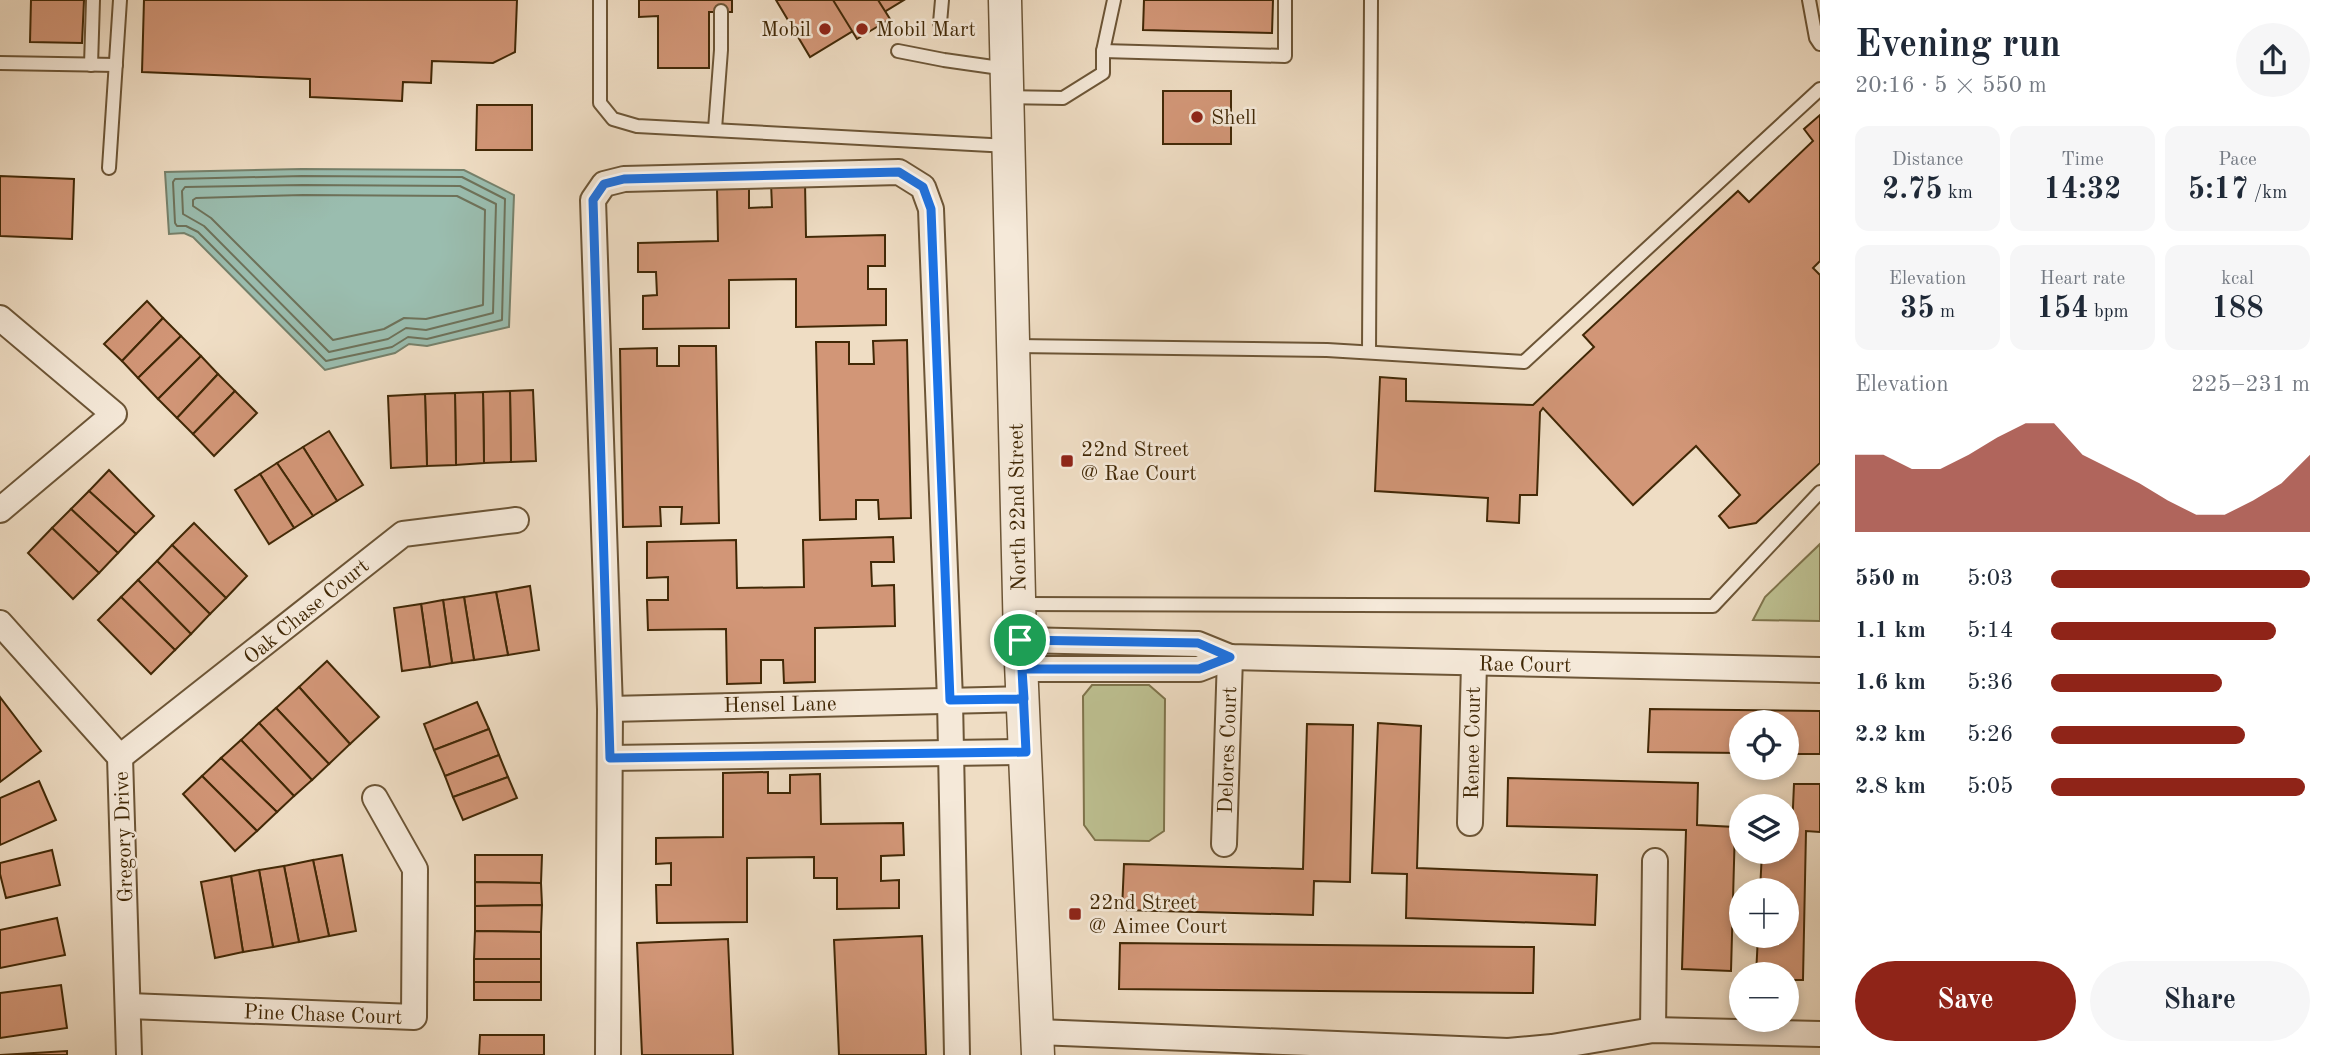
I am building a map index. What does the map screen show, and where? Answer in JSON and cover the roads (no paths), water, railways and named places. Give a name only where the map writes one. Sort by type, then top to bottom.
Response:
[{"type":"street","name":"North 22nd Street","points":[[1006,0],[1019,604],[1038,1044]]},
{"type":"street","points":[[608,1055],[610,709],[593,200],[604,184],[624,179],[899,172],[923,187],[931,209],[950,700],[957,1055]]},
{"type":"street","points":[[0,318],[114,414],[0,510]]},
{"type":"street","name":"Oak Chase Court","points":[[120,757],[403,534],[516,520]]},
{"type":"street","name":"Gregory Drive","points":[[0,623],[120,757],[129,1055]]},
{"type":"street","name":"Rae Court","points":[[950,700],[1022,670],[1198,643],[1230,657],[1820,670]]},
{"type":"street","name":"Delores Court","points":[[1224,844],[1230,657]]},
{"type":"street","name":"Renee Court","points":[[1470,823],[1474,663]]},
{"type":"street","name":"Hensel Lane","points":[[610,709],[950,700]]},
{"type":"street","points":[[610,758],[1026,752]]},
{"type":"street","name":"Pine Chase Court","points":[[129,1006],[414,1017],[415,869],[375,797]]},
{"type":"street","points":[[1653,1030],[1655,862]]},
{"type":"street","points":[[1038,1044],[1508,1051],[1552,1047],[1653,1030],[1820,1034]]},
{"type":"lane","points":[[91,65],[93,0]]},
{"type":"lane","points":[[109,168],[120,0]]},
{"type":"lane","points":[[600,0],[600,103],[613,120],[637,126],[1009,146]]},
{"type":"lane","points":[[940,23],[942,0]]},
{"type":"lane","points":[[898,51],[944,60],[1007,83],[1063,98],[1103,73],[1103,51],[1114,0]]},
{"type":"lane","points":[[1103,51],[1285,56],[1284,0]]},
{"type":"lane","points":[[1369,352],[1371,0]]},
{"type":"lane","points":[[1809,0],[1816,38],[1820,44]]},
{"type":"lane","points":[[715,129],[721,12]]},
{"type":"lane","points":[[0,63],[116,65]]},
{"type":"lane","points":[[1013,346],[1369,352],[1524,362],[1820,89]]},
{"type":"lane","points":[[1019,604],[1713,606],[1820,492]]},
{"type":"water","points":[[464,170],[514,195],[509,327],[427,346],[409,344],[395,353],[325,370],[193,237],[184,233],[169,234],[165,172]]},
{"type":"place","name":"Mobil","points":[[825,29]]},
{"type":"place","name":"Mobil Mart","points":[[862,29]]},
{"type":"place","name":"Shell","points":[[1197,117]]},
{"type":"place","name":"22nd Street @ Rae Court","points":[[1067,461]]},
{"type":"place","name":"22nd Street @ Aimee Court","points":[[1075,914]]}]
